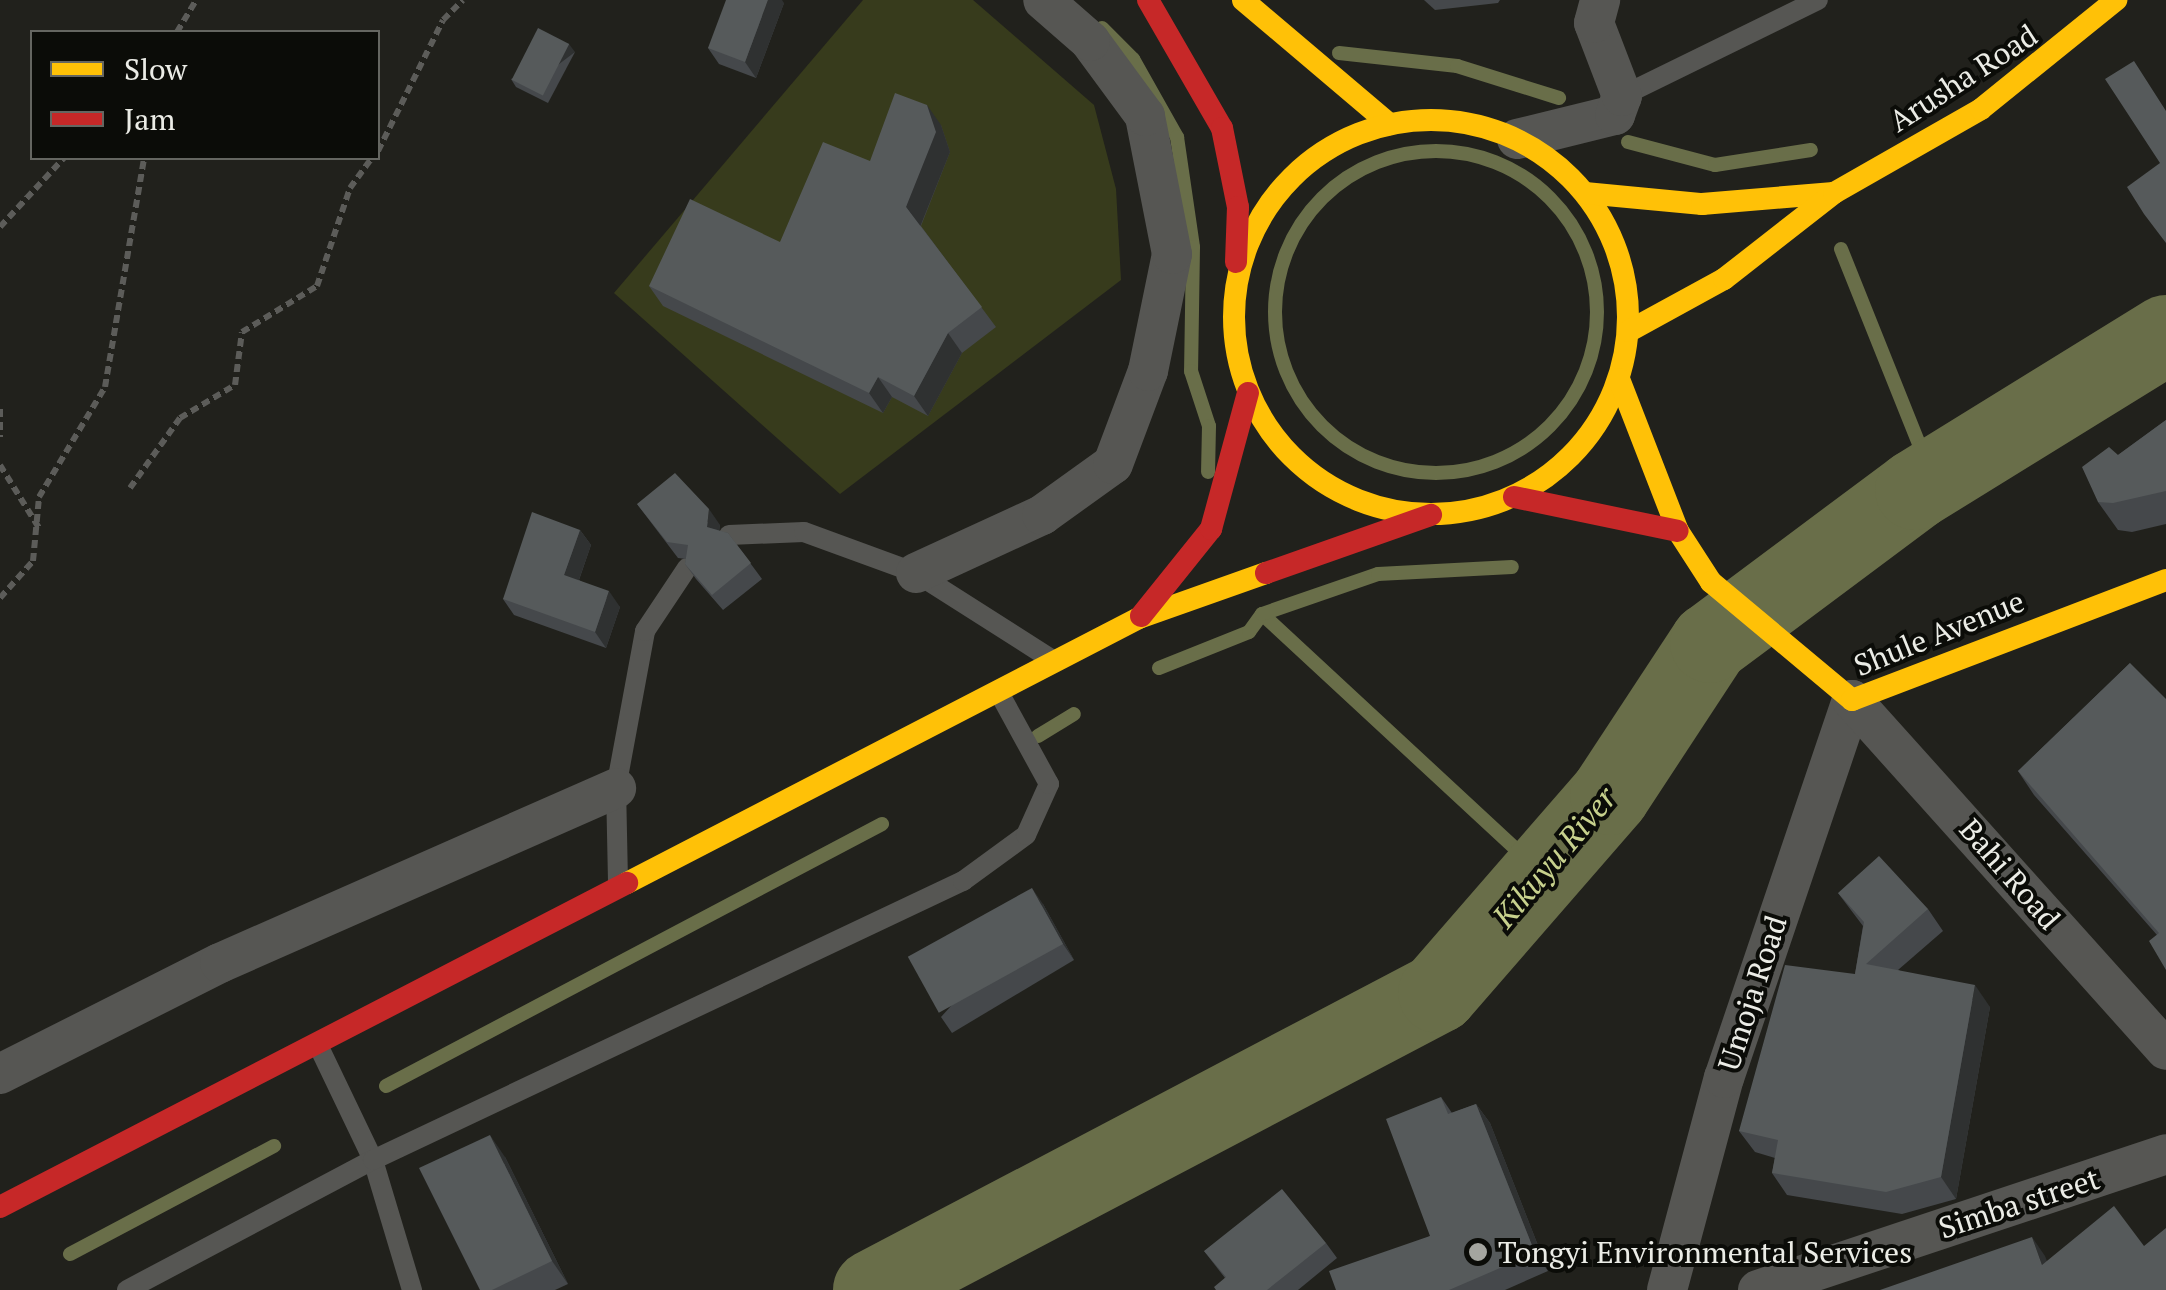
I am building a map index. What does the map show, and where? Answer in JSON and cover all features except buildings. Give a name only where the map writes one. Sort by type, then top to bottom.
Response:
[{"type":"main road","points":[[1139,618],[1211,529],[1232,477],[1248,393],[1234,290],[1238,208],[1222,128],[1148,0]]},
{"type":"main road","points":[[1243,0],[1389,124]]},
{"type":"main road","name":"Arusha Road","points":[[1629,332],[1724,279],[1834,193],[1981,109],[2116,0]]},
{"type":"main road","points":[[0,1207],[996,688],[1139,618],[1432,514],[1514,496],[1572,455],[1620,380],[1629,332],[1626,282],[1586,193],[1516,139],[1430,120],[1389,124],[1301,168],[1268,204],[1234,290]]},
{"type":"main road","points":[[1586,193],[1702,204],[1834,193]]},
{"type":"main road","name":"Shule Avenue","points":[[1620,380],[1678,531],[1711,582],[1795,660],[1852,700],[1880,682],[2166,580]]},
{"type":"main road","points":[[1248,393],[1278,442],[1322,481],[1374,506],[1432,514]]},
{"type":"main road","points":[[1514,496],[1678,531]]},
{"type":"street","points":[[916,573],[1042,515],[1113,464],[1148,371],[1172,254],[1145,116],[1090,41],[1043,0]]},
{"type":"street","points":[[1516,139],[1615,116],[1622,96],[1594,23],[1600,0]]},
{"type":"street","name":"Bahi Road","points":[[1852,700],[2166,1050]]},
{"type":"street","name":"Umoja Road","points":[[1667,1290],[1765,947],[1852,700]]},
{"type":"street","points":[[0,1074],[220,962],[616,788]]},
{"type":"street","name":"Simba street","points":[[1758,1290],[2166,1154]]},
{"type":"lane","points":[[1622,96],[1818,0]]},
{"type":"lane","points":[[729,535],[804,532],[916,573],[1052,660]]},
{"type":"lane","points":[[618,885],[616,788],[645,631],[686,568]]},
{"type":"lane","points":[[126,1290],[373,1160],[746,989],[963,881],[1026,835],[1050,784],[996,688]]},
{"type":"lane","points":[[317,1043],[373,1160],[412,1290]]},
{"type":"path","points":[[178,30],[196,0]]},
{"type":"path","points":[[380,149],[408,106],[443,20],[462,0]]},
{"type":"path","points":[[0,227],[62,160]]},
{"type":"path","points":[[0,598],[22,581],[40,530],[46,482],[106,387],[144,160]]},
{"type":"path","points":[[130,488],[180,418],[235,385],[242,332],[316,286],[350,188],[371,160]]},
{"type":"path","points":[[0,409],[0,437]]},
{"type":"path","points":[[0,465],[40,530]]},
{"type":"green space","points":[[863,0],[973,0],[1094,105],[1116,189],[1121,280],[840,494],[614,293]]},
{"type":"waterway","points":[[1102,28],[1133,59],[1177,137],[1193,247],[1191,371],[1209,426],[1208,472]]},
{"type":"waterway","points":[[1339,53],[1457,66],[1559,98]]},
{"type":"waterway","points":[[1628,142],[1715,165],[1811,150]]},
{"type":"waterway","points":[[1420,151],[1452,151],[1483,157],[1512,170],[1538,187],[1561,210],[1591,265],[1597,312],[1591,359],[1585,374],[1570,402],[1538,437],[1483,467],[1452,473],[1420,473],[1389,467],[1360,454],[1334,437],[1311,414],[1281,359],[1275,328],[1275,296],[1281,265],[1294,236],[1311,210],[1334,187],[1389,157],[1420,151]]},
{"type":"waterway","points":[[1841,249],[1933,479]]},
{"type":"waterway","name":"Kikuyu River","points":[[873,1290],[1438,993],[1610,795],[1710,643],[1915,490],[2166,335]]},
{"type":"waterway","points":[[1159,668],[1249,632],[1262,614],[1378,574],[1512,567]]},
{"type":"waterway","points":[[1262,614],[1541,872]]},
{"type":"waterway","points":[[1038,736],[1074,714]]},
{"type":"waterway","points":[[386,1086],[882,824]]},
{"type":"waterway","points":[[70,1254],[274,1146]]},
{"type":"traffic: slow","points":[[1243,0],[1389,124]]},
{"type":"traffic: slow","points":[[1629,331],[1724,279],[1834,193],[1981,109],[2116,0]]},
{"type":"traffic: slow","points":[[1431,120],[1469,124],[1506,135],[1540,153],[1570,178],[1595,208],[1613,242],[1624,279],[1628,317],[1624,355],[1613,392],[1595,426],[1570,456],[1540,481],[1506,499],[1469,510],[1431,514],[1393,510],[1356,499],[1322,481],[1292,456],[1267,426],[1249,392],[1238,355],[1234,317],[1238,279],[1249,242],[1267,208],[1292,178],[1322,153],[1356,135],[1393,124],[1431,120]]},
{"type":"traffic: slow","points":[[1585,193],[1702,204],[1834,193]]},
{"type":"traffic: slow","points":[[1619,379],[1678,531],[1711,582],[1852,700],[2166,580]]},
{"type":"traffic: slow","points":[[627,883],[1139,618],[1266,573]]},
{"type":"traffic: jam","points":[[1148,0],[1222,128],[1238,207],[1236,262]]},
{"type":"traffic: jam","points":[[1141,616],[1211,529],[1248,393]]},
{"type":"traffic: jam","points":[[1514,497],[1678,531]]},
{"type":"traffic: jam","points":[[1266,573],[1431,515]]},
{"type":"traffic: jam","points":[[0,1207],[627,883]]},
{"type":"place","name":"Tongyi Environmental Services","points":[[1478,1252]]}]
